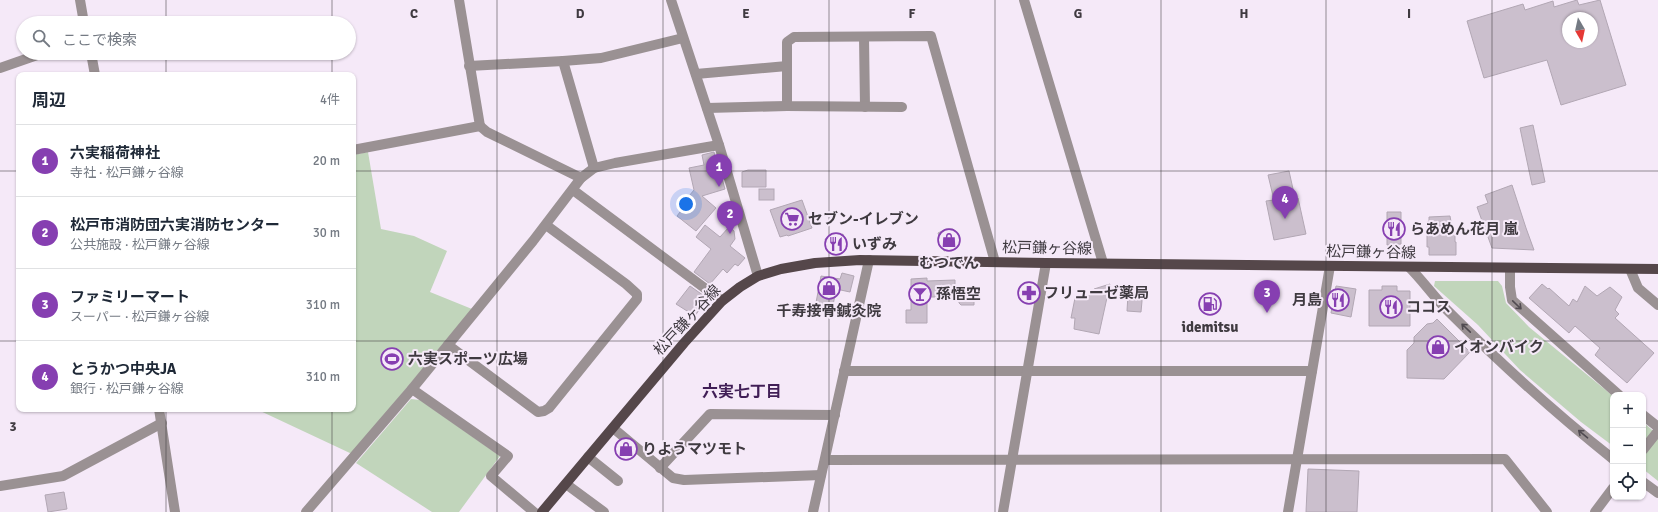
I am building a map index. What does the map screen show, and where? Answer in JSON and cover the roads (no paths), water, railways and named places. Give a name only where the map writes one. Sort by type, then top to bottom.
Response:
[{"type":"main road","name":"松戸鎌ヶ谷線","points":[[542,512],[684,343],[722,301],[740,287],[758,276],[781,269],[815,263],[869,260],[1046,264],[1103,263],[1658,269]]},
{"type":"street","points":[[80,0],[83,16]]},
{"type":"street","points":[[459,0],[480,126],[487,132],[581,178]]},
{"type":"street","points":[[671,0],[719,145],[758,276]]},
{"type":"street","points":[[1024,0],[1103,263]]},
{"type":"street","points":[[787,106],[787,42],[794,37],[931,36],[995,262]]},
{"type":"street","points":[[864,37],[865,107]]},
{"type":"street","points":[[469,66],[601,58],[684,38]]},
{"type":"street","points":[[0,68],[23,60]]},
{"type":"street","points":[[92,60],[94,72]]},
{"type":"street","points":[[563,61],[594,168]]},
{"type":"street","points":[[696,74],[787,66]]},
{"type":"street","points":[[707,108],[787,106],[902,107]]},
{"type":"street","points":[[356,149],[480,126]]},
{"type":"street","points":[[306,512],[412,389],[546,225],[581,178],[594,168],[719,145]]},
{"type":"street","points":[[573,190],[722,301]]},
{"type":"street","points":[[448,345],[538,412],[549,408],[637,299],[636,294],[626,284],[546,225]]},
{"type":"street","points":[[813,512],[869,260]]},
{"type":"street","points":[[1003,512],[1046,264]]},
{"type":"street","points":[[1288,512],[1330,266]]},
{"type":"street","points":[[1410,267],[1446,309],[1499,360],[1550,407],[1610,456]]},
{"type":"street","points":[[1510,268],[1512,300],[1616,392]]},
{"type":"street","points":[[1630,269],[1638,288],[1658,305]]},
{"type":"street","points":[[844,371],[1312,371]]},
{"type":"street","points":[[412,389],[508,456],[491,476],[534,512]]},
{"type":"street","points":[[160,412],[175,512]]},
{"type":"street","points":[[660,468],[710,414],[835,415]]},
{"type":"street","points":[[1646,417],[1658,427]]},
{"type":"street","points":[[0,486],[63,476],[162,423]]},
{"type":"street","points":[[613,428],[673,478],[684,480],[821,475]]},
{"type":"street","points":[[1646,446],[1658,431]]},
{"type":"street","points":[[588,457],[618,481]]},
{"type":"street","points":[[824,460],[1505,459],[1547,512]]},
{"type":"street","points":[[566,484],[604,512]]},
{"type":"street","points":[[1646,484],[1658,493]]},
{"type":"street","points":[[1594,512],[1610,492]]},
{"type":"place","name":"六実稲荷神社","points":[[719,187]]},
{"type":"place","name":"セブン-イレブン","points":[[792,219]]},
{"type":"place","name":"とうかつ中央JA","points":[[1285,219]]},
{"type":"place","name":"らあめん花月 嵐","points":[[1394,229]]},
{"type":"place","name":"松戸市消防団六実消防センター","points":[[730,234]]},
{"type":"place","name":"むつでん","points":[[949,240]]},
{"type":"place","name":"いずみ","points":[[836,244]]},
{"type":"place","name":"千寿接骨鍼灸院","points":[[829,288]]},
{"type":"place","name":"フリューゼ薬局","points":[[1029,293]]},
{"type":"place","name":"孫悟空","points":[[920,294]]},
{"type":"place","name":"月島","points":[[1338,300]]},
{"type":"place","name":"idemitsu","points":[[1210,304]]},
{"type":"place","name":"ココス","points":[[1391,307]]},
{"type":"place","name":"ファミリーマート","points":[[1267,313]]},
{"type":"place","name":"イオンバイク","points":[[1438,347]]},
{"type":"place","name":"六実スポーツ広場","points":[[392,359]]},
{"type":"place","name":"りようマツモト","points":[[626,449]]},
{"type":"district","name":"六実七丁目","points":[[742,392]]}]
